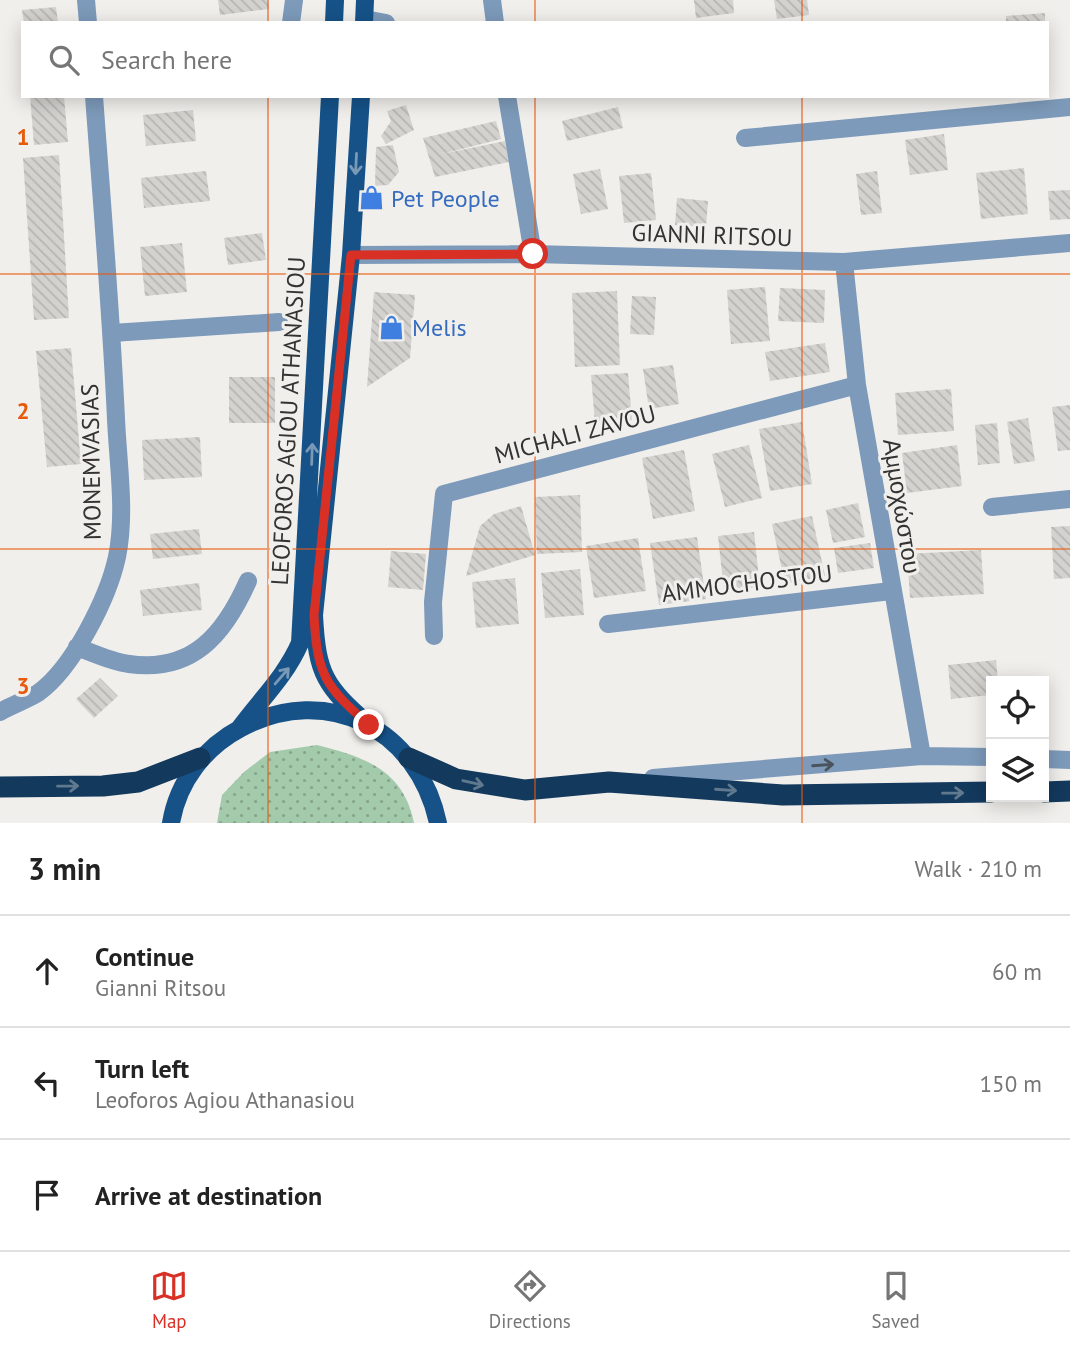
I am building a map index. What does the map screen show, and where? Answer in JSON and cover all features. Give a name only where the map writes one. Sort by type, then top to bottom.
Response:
[{"type":"highway","points":[[0,787],[103,786],[138,782],[200,758]]},
{"type":"highway","points":[[409,758],[456,779],[491,787],[525,790],[609,782],[783,794],[986,792]]},
{"type":"highway","points":[[1049,792],[1070,791]]},
{"type":"main road","points":[[334,21],[335,0]]},
{"type":"main road","points":[[364,21],[365,0]]},
{"type":"main road","name":"LEOFOROS AGIOU ATHANASIOU","points":[[239,729],[265,693],[288,671],[300,643],[330,98]]},
{"type":"main road","name":"LEOFOROS AGIOU ATHANASIOU","points":[[361,98],[351,255],[314,615],[315,646],[321,671],[333,693],[369,725]]},
{"type":"main road","points":[[172,814],[200,758],[219,739],[265,715],[291,709],[331,712],[369,725],[391,740],[409,758],[424,780],[436,815]]},
{"type":"street","points":[[86,0],[88,21]]},
{"type":"street","points":[[291,21],[294,0]]},
{"type":"street","points":[[492,0],[495,21]]},
{"type":"street","name":"MONEMVASIAS","points":[[0,712],[38,692],[61,670],[77,647],[102,598],[117,558],[121,519],[112,333],[94,98]]},
{"type":"street","points":[[507,98],[533,254]]},
{"type":"street","points":[[745,138],[1070,107]]},
{"type":"street","name":"GIANNI RITSOU","points":[[351,255],[533,254],[844,262],[1070,243]]},
{"type":"street","name":"Αμμοχώστου","points":[[844,262],[857,385],[922,756]]},
{"type":"street","points":[[112,333],[279,322]]},
{"type":"street","name":"MICHALI ZAVOU","points":[[434,636],[433,601],[444,494],[857,385]]},
{"type":"street","points":[[992,507],[1070,499]]},
{"type":"street","points":[[77,647],[128,664],[166,665],[198,653],[222,628],[248,582]]},
{"type":"street","name":"AMMOCHOSTOU","points":[[608,624],[891,591]]},
{"type":"street","points":[[609,782],[922,756],[986,757]]},
{"type":"street","points":[[1049,759],[1070,760]]},
{"type":"green space","points":[[317,745],[350,755],[379,768],[401,790],[414,823],[217,823],[222,795],[244,772],[270,752]]},
{"type":"building","points":[[218,0],[268,0],[269,9],[220,15]]},
{"type":"building","points":[[694,0],[733,0],[734,13],[696,18]]},
{"type":"building","points":[[774,0],[807,0],[809,15],[777,19]]},
{"type":"building","points":[[56,7],[58,21],[24,21],[22,10]]},
{"type":"building","points":[[1045,13],[1045,21],[1006,21],[1006,16]]},
{"type":"building","points":[[30,98],[64,98],[68,142],[34,145]]},
{"type":"building","points":[[406,105],[414,130],[386,144],[381,136],[391,121],[387,111]]},
{"type":"building","points":[[618,107],[623,128],[567,141],[562,121]]},
{"type":"building","points":[[193,110],[196,141],[146,146],[143,115]]},
{"type":"building","points":[[496,121],[501,139],[442,154],[505,141],[509,162],[435,177],[423,138]]},
{"type":"building","points":[[944,134],[948,170],[910,175],[905,140]]},
{"type":"building","points":[[393,145],[399,172],[388,185],[375,186],[376,147]]},
{"type":"building","points":[[59,155],[69,318],[34,320],[23,158]]},
{"type":"building","points":[[1024,168],[1028,214],[981,219],[976,173]]},
{"type":"building","points":[[600,169],[608,209],[581,214],[573,174]]},
{"type":"building","points":[[206,171],[210,201],[144,208],[141,178]]},
{"type":"building","points":[[877,171],[882,213],[861,215],[856,174]]},
{"type":"building","points":[[651,173],[656,220],[624,223],[619,176]]},
{"type":"building","points":[[1070,190],[1070,219],[1050,220],[1048,191]]},
{"type":"building","points":[[677,198],[708,201],[706,227],[675,225]]},
{"type":"building","points":[[262,233],[266,260],[228,265],[224,238]]},
{"type":"building","points":[[182,243],[187,292],[145,296],[140,247]]},
{"type":"building","points":[[765,287],[770,341],[731,344],[727,290]]},
{"type":"building","points":[[780,288],[825,290],[824,323],[778,321]]},
{"type":"building","points":[[617,291],[620,365],[575,367],[572,293]]},
{"type":"building","name":"Melis","points":[[374,292],[415,295],[410,358],[367,387]]},
{"type":"building","points":[[632,296],[656,297],[654,335],[630,334]]},
{"type":"building","points":[[825,343],[830,372],[770,381],[765,352]]},
{"type":"building","points":[[71,348],[81,464],[47,467],[36,351]]},
{"type":"building","points":[[673,365],[679,404],[649,409],[643,369]]},
{"type":"building","points":[[628,373],[632,420],[595,423],[591,375]]},
{"type":"building","points":[[229,377],[275,377],[275,423],[229,423]]},
{"type":"building","points":[[951,389],[954,431],[898,435],[895,393]]},
{"type":"building","points":[[1070,405],[1070,450],[1058,451],[1052,407]]},
{"type":"building","points":[[1028,418],[1035,461],[1014,464],[1007,422]]},
{"type":"building","points":[[802,422],[812,484],[770,491],[759,429]]},
{"type":"building","points":[[997,423],[1000,463],[978,465],[975,425]]},
{"type":"building","points":[[200,437],[202,477],[144,480],[142,440]]},
{"type":"building","points":[[749,445],[762,498],[725,507],[712,454]]},
{"type":"building","points":[[957,445],[962,486],[907,493],[902,453]]},
{"type":"building","points":[[684,450],[695,511],[653,519],[642,458]]},
{"type":"building","points":[[580,495],[582,552],[537,554],[535,497]]},
{"type":"building","points":[[858,503],[865,537],[833,543],[826,510]]},
{"type":"building","points":[[521,506],[535,555],[466,576],[480,526],[494,514]]},
{"type":"building","points":[[812,516],[825,576],[785,584],[772,524]]},
{"type":"building","points":[[1070,526],[1070,578],[1054,579],[1051,527]]},
{"type":"building","points":[[199,529],[202,554],[153,559],[150,534]]},
{"type":"building","points":[[754,532],[760,587],[724,591],[718,536]]},
{"type":"building","points":[[697,537],[706,599],[659,605],[650,543]]},
{"type":"building","points":[[638,538],[646,591],[594,598],[586,546]]},
{"type":"building","points":[[870,543],[874,568],[838,573],[834,548]]},
{"type":"building","points":[[981,550],[984,594],[910,598],[907,554]]},
{"type":"building","points":[[391,551],[426,554],[423,590],[388,587]]},
{"type":"building","points":[[580,569],[584,615],[545,618],[541,573]]},
{"type":"building","points":[[515,578],[519,624],[476,628],[472,582]]},
{"type":"building","points":[[199,583],[202,610],[143,616],[140,590]]},
{"type":"building","points":[[996,660],[998,676],[986,676],[986,696],[951,699],[948,665]]},
{"type":"building","points":[[100,678],[118,696],[94,718],[76,699]]},
{"type":"place","name":"Pet People","points":[[371,198]]},
{"type":"place","name":"Melis","points":[[392,327]]},
{"type":"route","points":[[369,725],[333,693],[321,671],[315,646],[314,615],[351,255],[533,254]]}]
